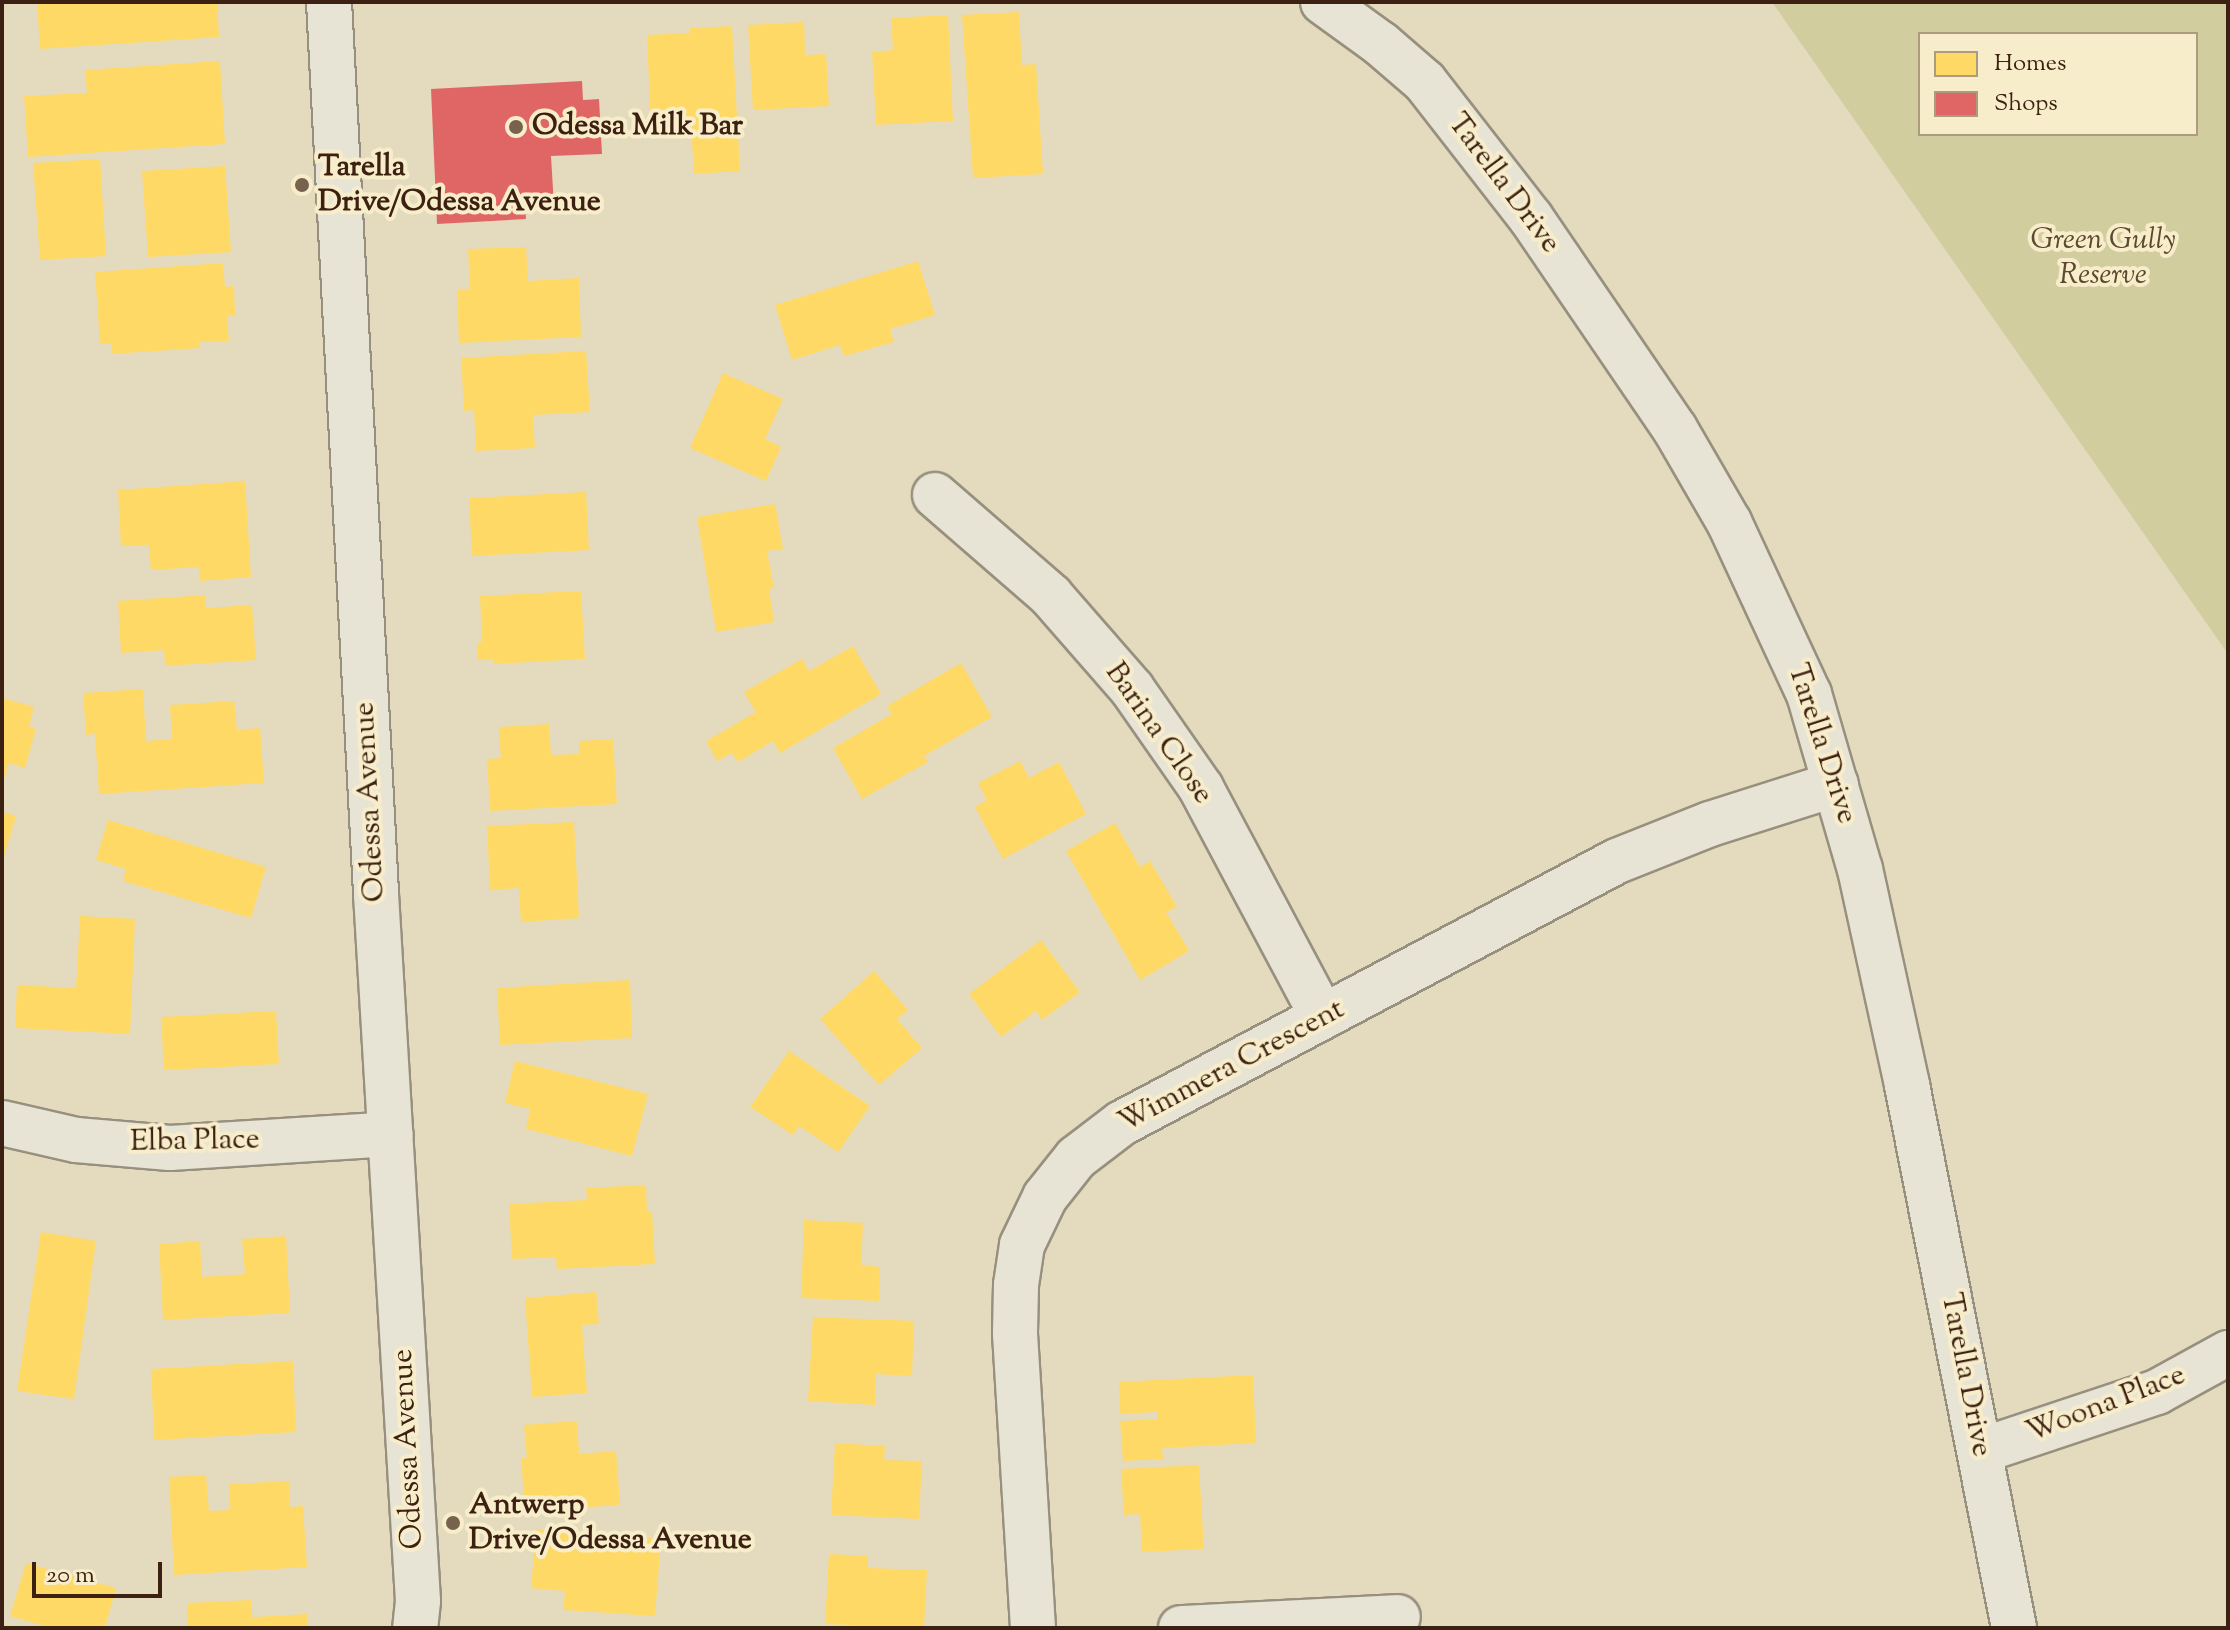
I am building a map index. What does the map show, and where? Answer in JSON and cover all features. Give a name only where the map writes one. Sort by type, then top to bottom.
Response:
[{"type":"street","name":"Odessa Avenue","points":[[329,2],[420,1619]]},
{"type":"street","name":"Tarella Drive","points":[[1323,2],[1381,44],[1425,82],[1531,218],[1675,429],[1729,522],[1773,609],[1809,694],[1860,869],[1907,1085],[2014,1628]]},
{"type":"street","name":"Barina Close","points":[[935,495],[1051,596],[1132,689],[1201,788],[1323,1017]]},
{"type":"street","name":"Wimmera Crescent","points":[[1033,1628],[1015,1333],[1022,1245],[1045,1197],[1076,1158],[1122,1123],[1617,861],[1710,824],[1836,784]]},
{"type":"street","name":"Elba Place","points":[[2,1123],[76,1140],[170,1148],[391,1134]]},
{"type":"street","name":"Woona Place","points":[[1980,1451],[2157,1392],[2228,1353]]},
{"type":"street","points":[[1181,1628],[1398,1617]]},
{"type":"green space","name":"Green Gully Reserve","points":[[1772,2],[2228,2],[2228,654]]},
{"type":"building: Homes","points":[[37,2],[217,2],[219,37],[40,49]]},
{"type":"building: Homes","points":[[1019,12],[1022,65],[1036,64],[1043,174],[973,178],[962,15]]},
{"type":"building: Homes","points":[[948,15],[953,121],[876,125],[872,52],[893,50],[891,18]]},
{"type":"building: Homes","points":[[804,22],[805,55],[826,54],[829,106],[753,110],[748,25]]},
{"type":"building: Homes","points":[[732,26],[740,171],[694,174],[691,126],[651,128],[647,35],[690,33],[690,28]]},
{"type":"building: Homes","points":[[220,61],[225,144],[28,157],[24,96],[87,93],[85,70]]},
{"type":"building: Homes","points":[[100,159],[106,256],[40,260],[33,163]]},
{"type":"building: Homes","points":[[225,166],[231,252],[148,257],[142,171]]},
{"type":"building: Homes","points":[[526,247],[528,281],[579,278],[581,337],[459,343],[457,290],[470,289],[468,249]]},
{"type":"building: Homes","points":[[918,261],[935,315],[890,329],[894,342],[844,356],[840,345],[792,360],[775,305]]},
{"type":"building: Homes","points":[[223,263],[225,287],[234,286],[235,315],[227,315],[229,341],[199,342],[200,348],[112,354],[111,344],[100,344],[95,272]]},
{"type":"building: Homes","points":[[586,351],[590,412],[533,415],[535,448],[476,451],[474,410],[464,411],[461,358]]},
{"type":"building: Homes","points":[[723,373],[783,399],[765,439],[781,447],[766,481],[690,448]]},
{"type":"building: Homes","points":[[245,481],[251,577],[200,581],[199,567],[151,570],[149,545],[121,546],[118,490]]},
{"type":"building: Homes","points":[[586,492],[589,550],[472,556],[469,498]]},
{"type":"building: Homes","points":[[775,504],[783,549],[767,551],[774,588],[769,589],[774,622],[716,632],[697,517]]},
{"type":"building: Homes","points":[[581,591],[585,659],[494,664],[494,659],[478,660],[477,643],[482,642],[480,596]]},
{"type":"building: Homes","points":[[205,595],[206,608],[252,605],[256,660],[165,666],[164,650],[121,653],[118,601]]},
{"type":"building: Homes","points":[[853,646],[881,694],[780,753],[773,741],[738,762],[732,753],[717,761],[706,741],[756,712],[744,692],[802,659],[809,671]]},
{"type":"building: Homes","points":[[961,663],[992,717],[924,756],[928,762],[862,799],[833,748],[892,714],[887,706]]},
{"type":"building: Homes","points":[[143,689],[146,741],[172,739],[170,705],[234,701],[237,730],[260,728],[264,783],[99,794],[95,734],[86,735],[83,693]]},
{"type":"building: Homes","points":[[2,698],[34,707],[29,727],[36,729],[25,768],[9,763],[3,782]]},
{"type":"building: Homes","points":[[549,724],[551,755],[579,754],[579,741],[613,739],[617,804],[490,811],[487,759],[501,758],[499,727]]},
{"type":"building: Homes","points":[[1020,761],[1029,778],[1059,762],[1086,814],[1003,859],[975,807],[987,800],[978,783]]},
{"type":"building: Homes","points":[[2,812],[16,816],[3,859],[2,859]]},
{"type":"building: Homes","points":[[108,820],[266,867],[251,918],[123,881],[126,869],[96,860]]},
{"type":"building: Homes","points":[[574,822],[579,918],[521,922],[519,888],[490,890],[487,826]]},
{"type":"building: Homes","points":[[1115,823],[1140,867],[1150,861],[1177,907],[1166,912],[1189,951],[1140,980],[1066,851]]},
{"type":"building: Homes","points":[[80,916],[135,919],[130,1034],[15,1028],[17,985],[76,988]]},
{"type":"building: Homes","points":[[1041,940],[1080,992],[1042,1020],[1036,1011],[1001,1037],[969,994]]},
{"type":"building: Homes","points":[[874,971],[908,1010],[897,1019],[922,1048],[879,1085],[820,1019]]},
{"type":"building: Homes","points":[[630,980],[632,1038],[500,1045],[497,988]]},
{"type":"building: Homes","points":[[276,1011],[279,1064],[164,1070],[161,1017]]},
{"type":"building: Homes","points":[[789,1051],[870,1106],[838,1152],[799,1126],[793,1135],[750,1107]]},
{"type":"building: Homes","points":[[515,1061],[648,1094],[632,1156],[526,1129],[530,1109],[505,1103]]},
{"type":"building: Homes","points":[[646,1185],[647,1211],[652,1211],[655,1264],[557,1269],[556,1257],[512,1259],[509,1204],[587,1200],[586,1188]]},
{"type":"building: Homes","points":[[804,1220],[863,1223],[861,1265],[880,1267],[879,1301],[801,1298]]},
{"type":"building: Homes","points":[[41,1232],[96,1241],[74,1399],[17,1391]]},
{"type":"building: Homes","points":[[286,1236],[290,1313],[163,1320],[159,1244],[200,1241],[202,1277],[245,1274],[242,1239]]},
{"type":"building: Homes","points":[[596,1292],[599,1324],[582,1325],[587,1393],[532,1397],[525,1298]]},
{"type":"building: Homes","points":[[813,1317],[914,1321],[912,1376],[876,1374],[875,1405],[808,1401]]},
{"type":"building: Homes","points":[[293,1361],[296,1432],[154,1440],[151,1369]]},
{"type":"building: Homes","points":[[1253,1375],[1256,1443],[1162,1448],[1163,1459],[1123,1461],[1120,1421],[1158,1419],[1157,1412],[1120,1414],[1119,1382]]},
{"type":"building: Homes","points":[[577,1421],[579,1454],[616,1451],[620,1505],[525,1511],[521,1458],[527,1458],[524,1425]]},
{"type":"building: Homes","points":[[835,1443],[885,1446],[884,1460],[922,1461],[919,1519],[831,1515]]},
{"type":"building: Homes","points":[[1199,1465],[1204,1549],[1142,1552],[1140,1514],[1124,1515],[1121,1469]]},
{"type":"building: Homes","points":[[206,1475],[209,1511],[230,1510],[229,1484],[289,1481],[290,1507],[303,1506],[307,1567],[174,1575],[169,1477]]},
{"type":"building: Homes","points":[[536,1529],[661,1539],[655,1616],[563,1610],[565,1591],[531,1588]]},
{"type":"building: Homes","points":[[829,1554],[868,1556],[868,1568],[927,1570],[924,1628],[825,1624]]},
{"type":"building: Homes","points":[[26,1563],[116,1588],[105,1628],[51,1628],[10,1616]]},
{"type":"building: Homes","points":[[251,1600],[252,1617],[307,1614],[308,1628],[188,1628],[187,1603]]},
{"type":"building: Shops","name":"Odessa Milk Bar","points":[[582,81],[583,100],[599,99],[602,154],[551,156],[554,206],[525,207],[526,219],[437,224],[431,89]]},
{"type":"place","name":"Odessa Milk Bar","points":[[516,127]]},
{"type":"place","name":"Tarella Drive/Odessa Avenue","points":[[302,185]]},
{"type":"place","name":"Antwerp Drive/Odessa Avenue","points":[[453,1523]]}]
